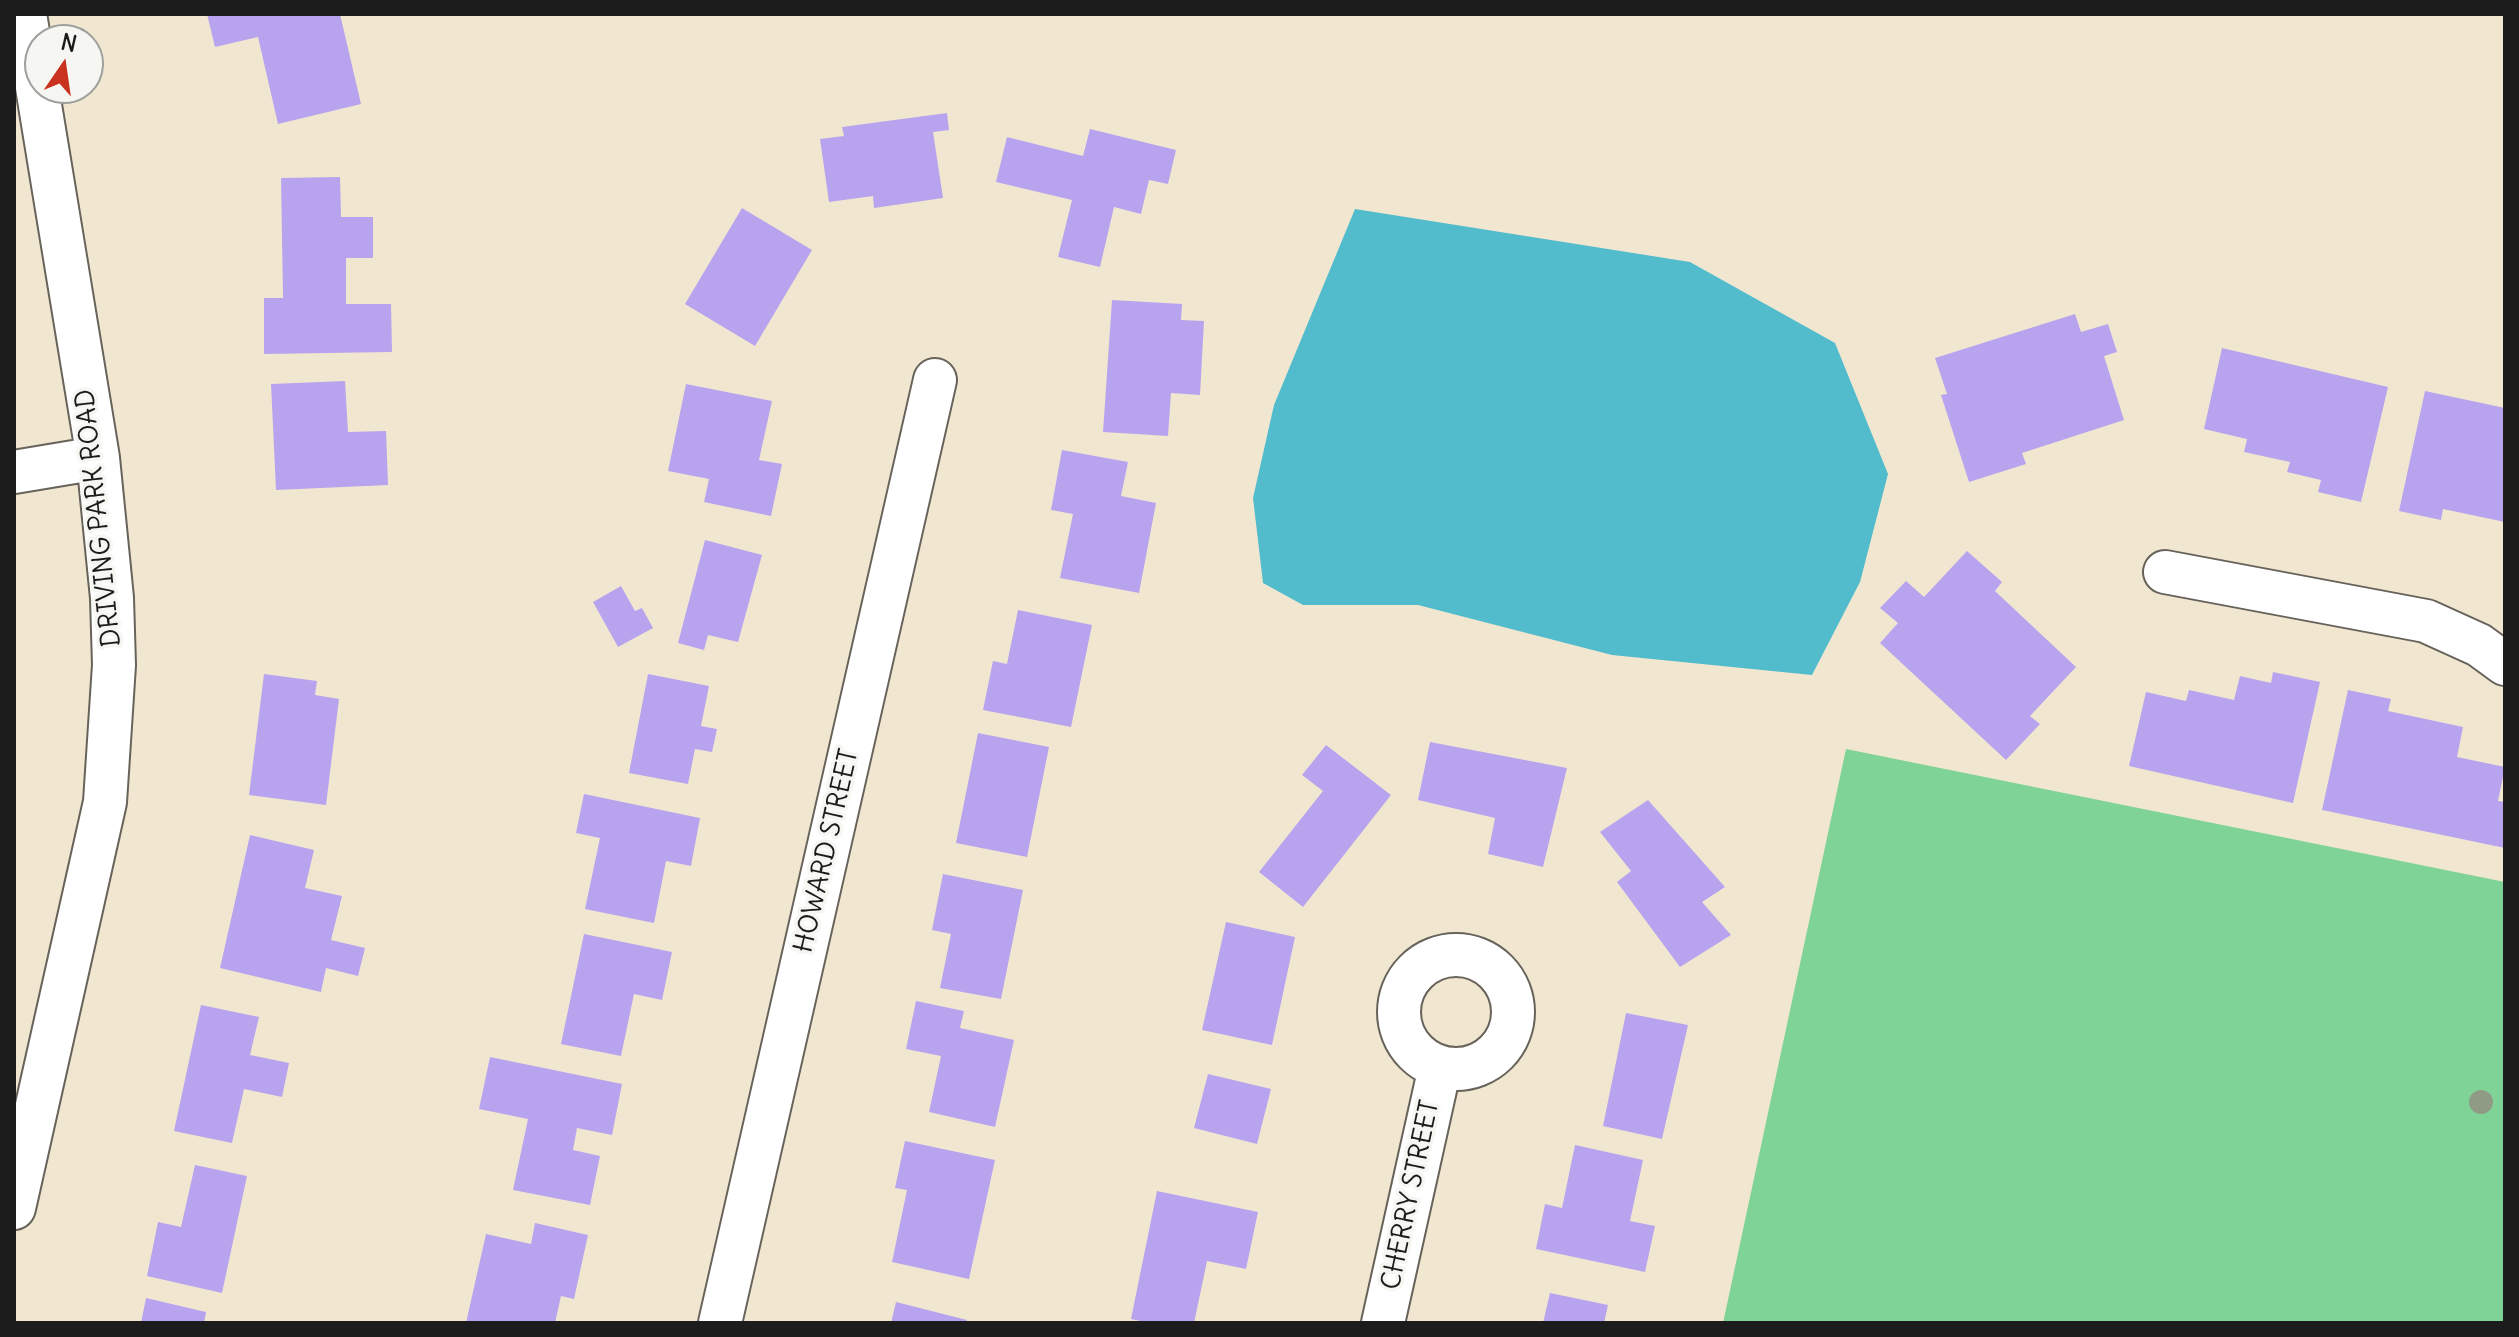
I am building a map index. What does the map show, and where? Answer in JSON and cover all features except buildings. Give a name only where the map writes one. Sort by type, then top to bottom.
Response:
[{"type":"street","name":"DRIVING PARK ROAD","points":[[14,1208],[105,802],[114,665],[112,598],[98,458],[25,14]]},
{"type":"street","name":"HOWARD STREET","points":[[720,1323],[935,380]]},
{"type":"street","points":[[14,472],[98,458]]},
{"type":"street","points":[[2165,572],[2426,621],[2479,645],[2505,664]]},
{"type":"street","name":"CHERRY STREET","points":[[1383,1323],[1440,1067]]},
{"type":"green space","points":[[1846,749],[2505,882],[2505,1323],[1723,1323]]},
{"type":"water","points":[[1355,209],[1690,262],[1835,343],[1888,474],[1860,582],[1812,675],[1612,655],[1418,605],[1303,605],[1263,583],[1253,498],[1274,405]]}]
